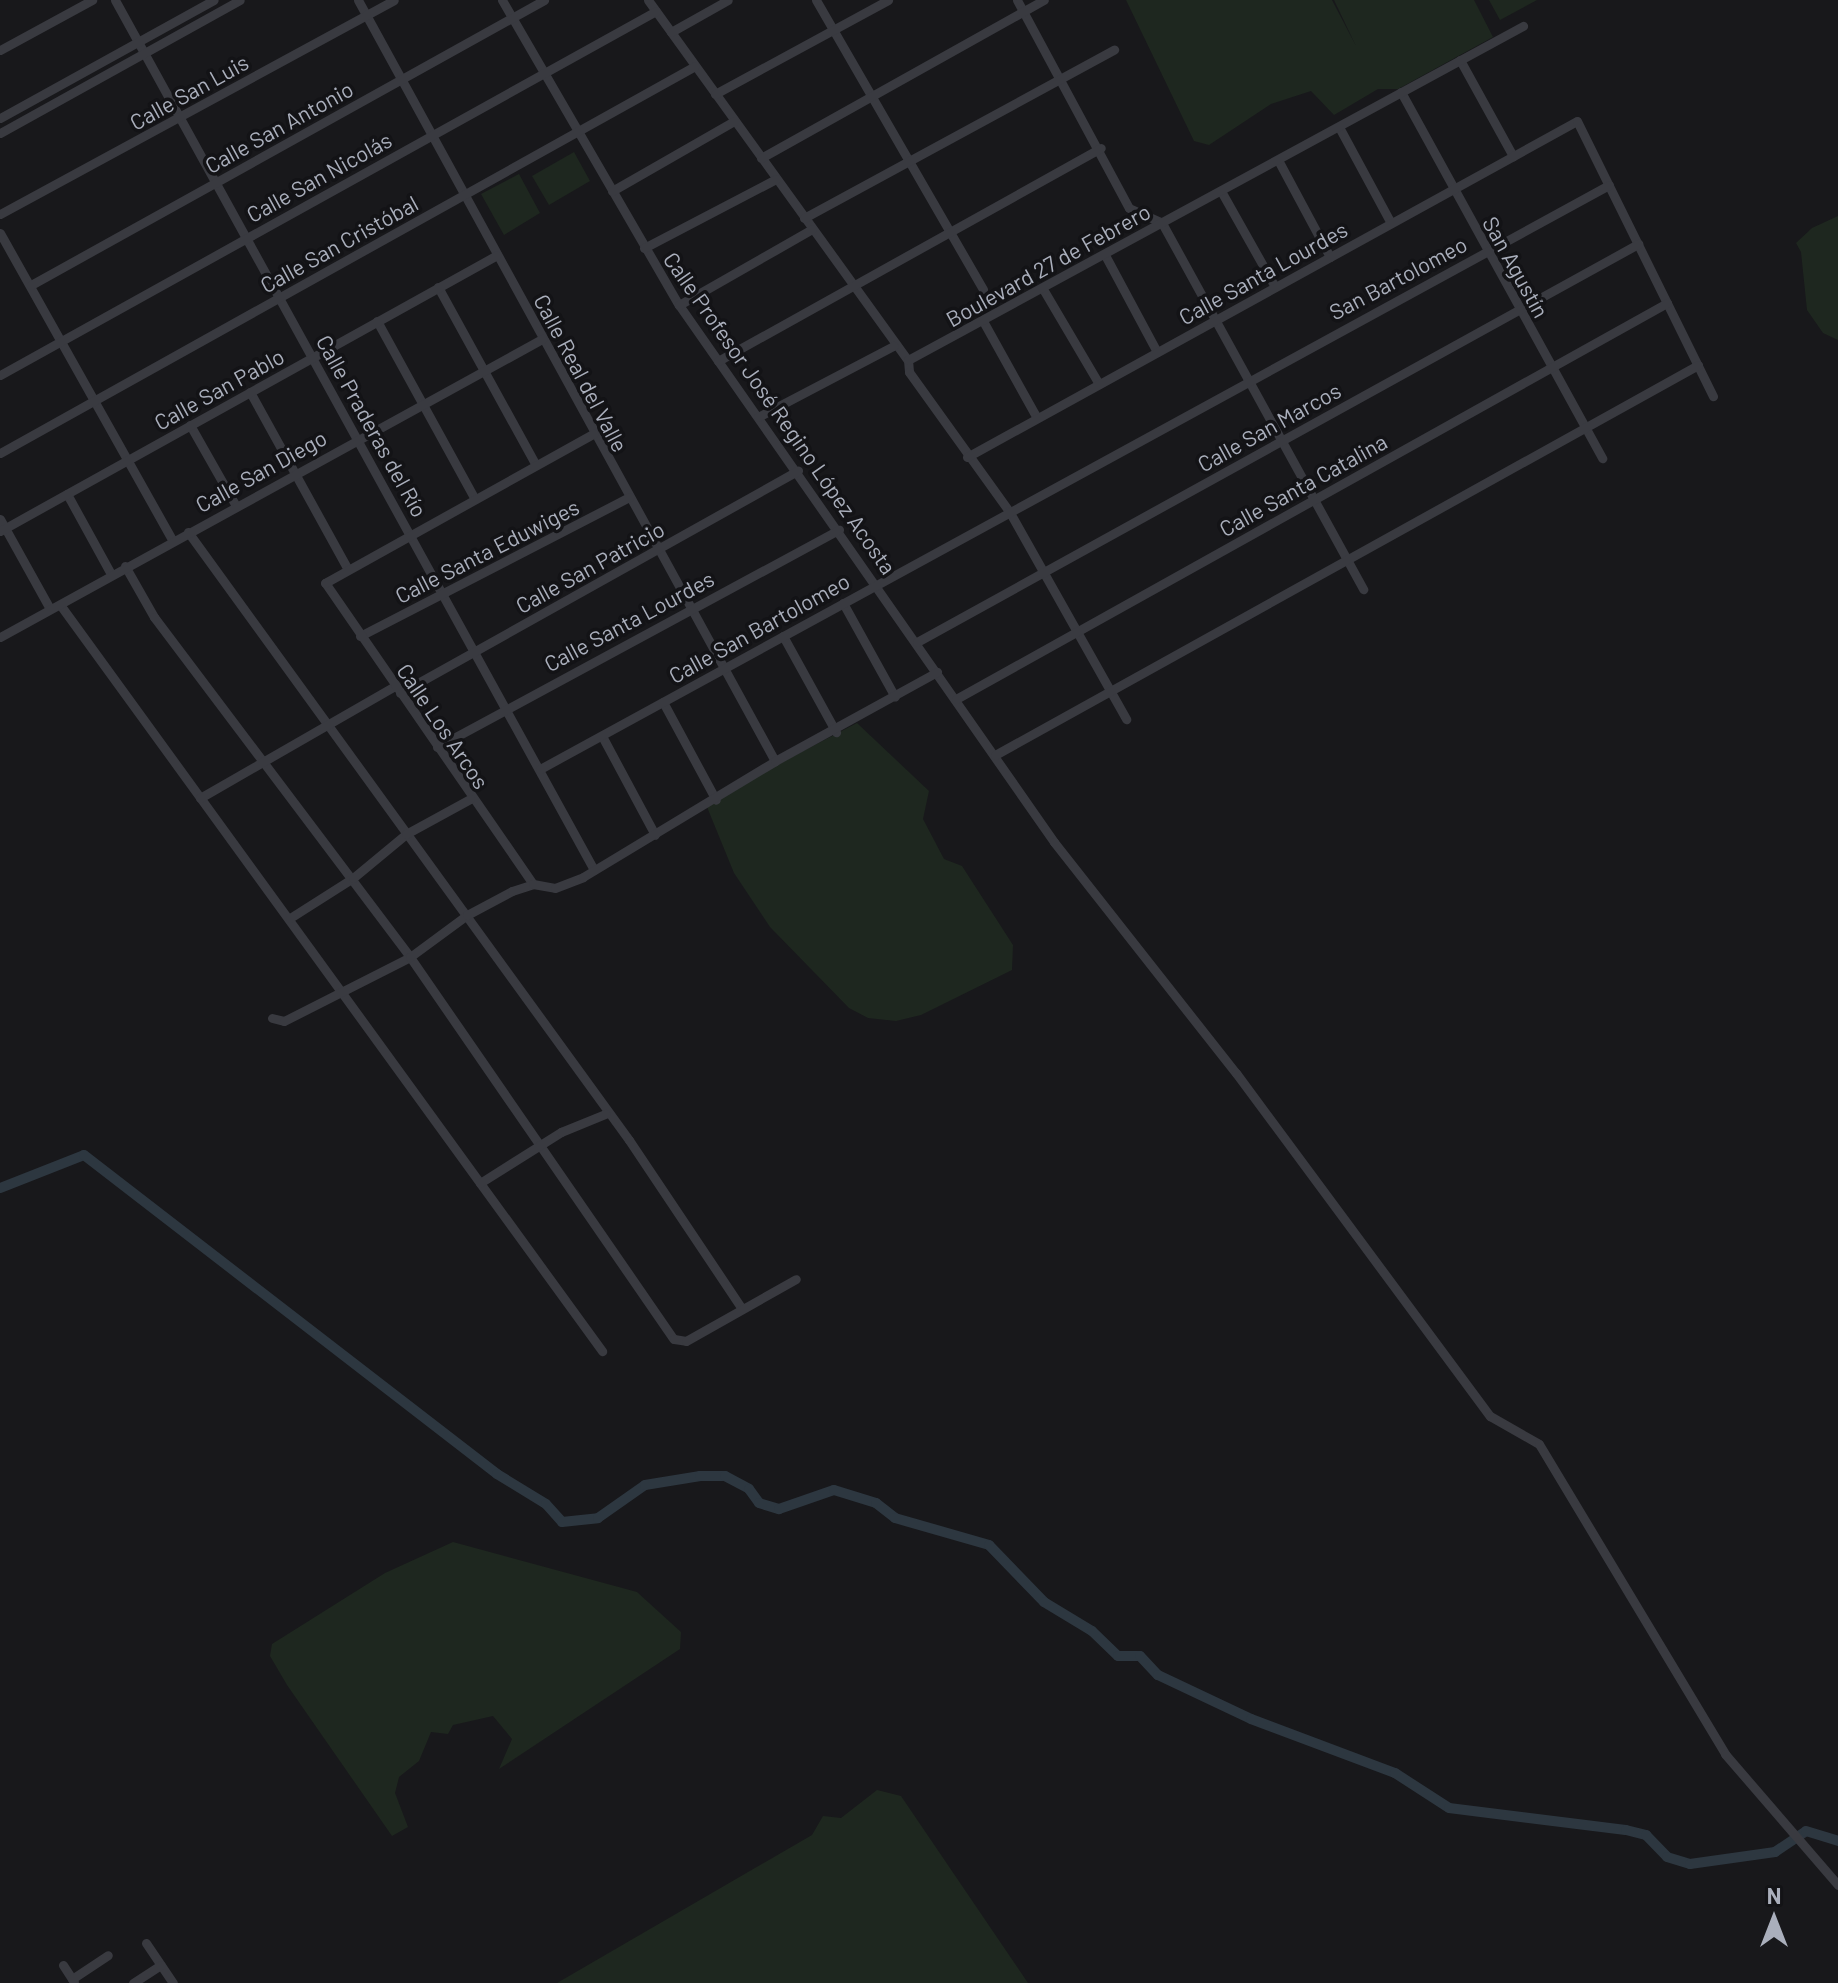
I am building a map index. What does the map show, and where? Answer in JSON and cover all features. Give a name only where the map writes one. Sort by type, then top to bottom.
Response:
[{"type":"street","points":[[0,50],[92,0]]},
{"type":"street","name":"Calle Praderas del Río","points":[[115,0],[507,707],[594,870]]},
{"type":"street","points":[[0,118],[214,0]]},
{"type":"street","points":[[0,133],[240,0]]},
{"type":"street","name":"Calle Real del Valle","points":[[358,0],[466,193],[593,434],[775,761]]},
{"type":"street","name":"Calle San Luis","points":[[0,214],[394,0]]},
{"type":"street","name":"Calle Profesor José Regino López Acosta","points":[[502,0],[679,305],[798,471],[1054,842],[1236,1073],[1490,1416],[1539,1444],[1717,1742],[1838,1885]]},
{"type":"street","name":"Calle San Antonio","points":[[31,285],[544,0]]},
{"type":"street","points":[[648,0],[893,346],[908,360],[909,372],[967,457],[1009,511],[1126,719]]},
{"type":"street","points":[[671,32],[728,0]]},
{"type":"street","points":[[816,0],[983,289]]},
{"type":"street","points":[[715,94],[888,0]]},
{"type":"street","points":[[1017,0],[1101,148],[1132,211],[1162,223],[1363,589]]},
{"type":"street","points":[[761,158],[1044,0]]},
{"type":"street","name":"Calle San Nicolás","points":[[0,375],[656,11]]},
{"type":"street","name":"Boulevard 27 de Febrero","points":[[908,360],[1523,26]]},
{"type":"street","points":[[804,218],[1114,50]]},
{"type":"street","points":[[1460,60],[1513,156]]},
{"type":"street","name":"Calle San Cristóbal","points":[[0,453],[695,66]]},
{"type":"street","name":"San Agustín","points":[[1401,92],[1602,458]]},
{"type":"street","points":[[612,191],[734,121]]},
{"type":"street","name":"Calle Santa Lourdes","points":[[967,457],[1577,121],[1609,185]]},
{"type":"street","points":[[1339,127],[1391,223]]},
{"type":"street","points":[[718,361],[1101,148]]},
{"type":"street","points":[[1278,160],[1330,257]]},
{"type":"street","points":[[644,248],[776,179]]},
{"type":"street","points":[[1609,185],[1713,396]]},
{"type":"street","name":"San Bartolomeo","points":[[1248,380],[1609,185]]},
{"type":"street","points":[[1221,191],[1275,287]]},
{"type":"street","points":[[679,305],[812,229]]},
{"type":"street","points":[[0,233],[172,540]]},
{"type":"street","name":"Calle San Marcos","points":[[917,642],[1638,244]]},
{"type":"street","name":"Calle San Pablo","points":[[2,526],[67,494],[497,255]]},
{"type":"street","points":[[1105,255],[1157,352]]},
{"type":"street","points":[[438,287],[536,465]]},
{"type":"street","points":[[1043,289],[1099,384]]},
{"type":"street","name":"Calle Santa Catalina","points":[[956,699],[1667,303]]},
{"type":"street","points":[[377,321],[475,499]]},
{"type":"street","points":[[983,321],[1037,418]]},
{"type":"street","name":"Calle San Diego","points":[[0,637],[49,607],[61,606],[125,566],[542,339]]},
{"type":"street","points":[[758,417],[893,346]]},
{"type":"street","points":[[995,755],[1698,365]]},
{"type":"street","name":"Calle San Bartolomeo","points":[[540,769],[1248,380]]},
{"type":"street","points":[[250,392],[347,568],[593,434]]},
{"type":"street","points":[[190,425],[236,506]]},
{"type":"street","name":"Calle San Patricio","points":[[200,798],[325,724],[476,651],[798,471]]},
{"type":"street","points":[[67,494],[111,574]]},
{"type":"street","name":"Calle Santa Eduwiges","points":[[360,636],[629,497]]},
{"type":"street","points":[[2,526],[49,607]]},
{"type":"street","name":"Calle Santa Lourdes","points":[[437,747],[839,530]]},
{"type":"street","points":[[188,532],[467,915],[605,1114],[629,1140],[742,1309]]},
{"type":"street","points":[[125,566],[154,617],[265,758],[410,957],[674,1339],[686,1341],[796,1279]]},
{"type":"street","name":"Calle Los Arcos","points":[[347,568],[325,585],[470,799],[533,884]]},
{"type":"street","points":[[843,603],[895,697]]},
{"type":"street","points":[[61,606],[602,1351]]},
{"type":"street","points":[[783,636],[836,732]]},
{"type":"street","points":[[272,1018],[284,1021],[410,957],[467,915],[533,884],[555,888],[594,870],[716,800],[775,761],[836,732],[937,672]]},
{"type":"street","points":[[663,702],[716,800]]},
{"type":"street","points":[[602,736],[655,835]]},
{"type":"street","points":[[290,918],[353,878],[406,834],[470,799]]},
{"type":"street","points":[[480,1183],[542,1146],[605,1114]]},
{"type":"street","points":[[146,1943],[173,1983]]},
{"type":"street","points":[[63,1965],[73,1981],[108,1955]]},
{"type":"street","points":[[133,1983],[161,1965]]},
{"type":"shaded area","points":[[1126,0],[1332,0],[1356,46],[1334,0],[1474,0],[1493,37],[1398,89],[1378,89],[1334,115],[1311,91],[1271,104],[1209,145],[1194,141]]},
{"type":"shaded area","points":[[1489,0],[1537,0],[1500,20]]},
{"type":"shaded area","points":[[574,152],[590,181],[549,205],[532,176]]},
{"type":"shaded area","points":[[519,174],[540,213],[504,235],[481,194]]},
{"type":"shaded area","points":[[1838,216],[1838,340],[1823,333],[1807,310],[1801,252],[1796,243],[1812,228]]},
{"type":"shaded area","points":[[857,723],[929,791],[923,819],[944,859],[962,866],[1013,945],[1012,970],[921,1015],[896,1021],[868,1018],[849,1008],[770,927],[734,873],[707,807],[715,797]]},
{"type":"shaded area","points":[[453,1542],[637,1592],[681,1632],[680,1649],[499,1769],[512,1739],[493,1716],[453,1725],[448,1734],[431,1732],[419,1761],[399,1777],[395,1793],[408,1827],[392,1836],[287,1685],[270,1656],[272,1644],[385,1573]]},
{"type":"shaded area","points":[[877,1790],[901,1796],[1028,1983],[557,1983],[812,1835],[823,1816],[841,1818]]},
{"type":"waterway","points":[[0,1188],[84,1155],[497,1474],[546,1504],[562,1522],[598,1518],[645,1485],[700,1476],[725,1476],[749,1489],[759,1503],[779,1509],[834,1490],[876,1503],[895,1518],[989,1545],[1044,1602],[1092,1631],[1118,1656],[1140,1656],[1158,1675],[1251,1719],[1395,1773],[1449,1808],[1626,1830],[1646,1835],[1667,1857],[1690,1864],[1775,1852],[1806,1831],[1838,1841]]}]
